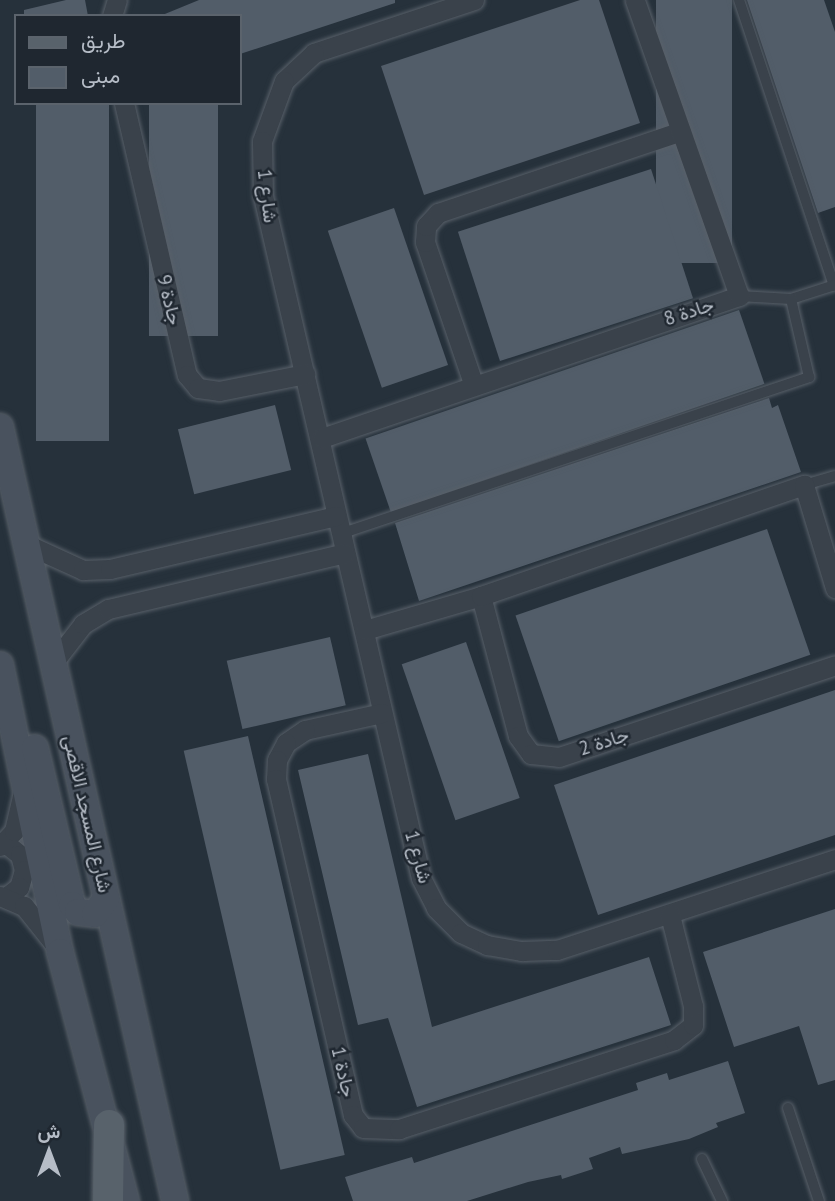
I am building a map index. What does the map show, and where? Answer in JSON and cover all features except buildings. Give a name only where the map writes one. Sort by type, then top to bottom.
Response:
[{"type":"main road","name":"شارع المسجد الاقصى","points":[[0,427],[175,1201]]},
{"type":"main road","points":[[0,666],[60,951],[109,1125],[126,1201]]},
{"type":"main road","points":[[10,709],[33,738],[72,905],[78,912],[95,914],[106,899]]},
{"type":"main road","points":[[108,1201],[109,1125]]},
{"type":"street","name":"شارع 1","points":[[474,0],[314,53],[284,81],[262,141],[263,197],[322,438],[340,534],[365,630],[421,878],[436,908],[461,933],[487,946],[522,951],[556,950],[835,859]]},
{"type":"street","name":"جادة 8","points":[[322,438],[473,383],[739,296],[635,0]]},
{"type":"street","name":"جادة 9","points":[[124,105],[187,375],[198,388],[219,391],[305,374]]},
{"type":"street","points":[[473,383],[425,242],[426,226],[438,213],[681,131]]},
{"type":"street","points":[[365,630],[481,596],[804,485],[835,588]]},
{"type":"street","points":[[26,544],[73,568],[110,569],[340,534]]},
{"type":"street","points":[[53,663],[83,624],[108,609],[340,534]]},
{"type":"street","name":"جادة 2","points":[[481,596],[518,736],[531,754],[559,757],[835,665]]},
{"type":"street","name":"جادة 1","points":[[382,713],[305,730],[286,743],[277,760],[276,779],[352,1115],[363,1128],[399,1129],[674,1040],[693,1025],[693,1006],[670,915]]},
{"type":"street","points":[[3,896],[19,887],[24,870],[20,855],[2,844],[20,813],[24,782]]},
{"type":"street","points":[[3,896],[24,906],[60,951]]},
{"type":"lane","points":[[739,0],[835,286],[791,299],[739,296]]},
{"type":"lane","points":[[340,534],[809,377],[791,299]]},
{"type":"lane","points":[[804,485],[835,476]]},
{"type":"lane","points":[[788,1108],[820,1201]]},
{"type":"lane","points":[[702,1159],[722,1201]]}]
